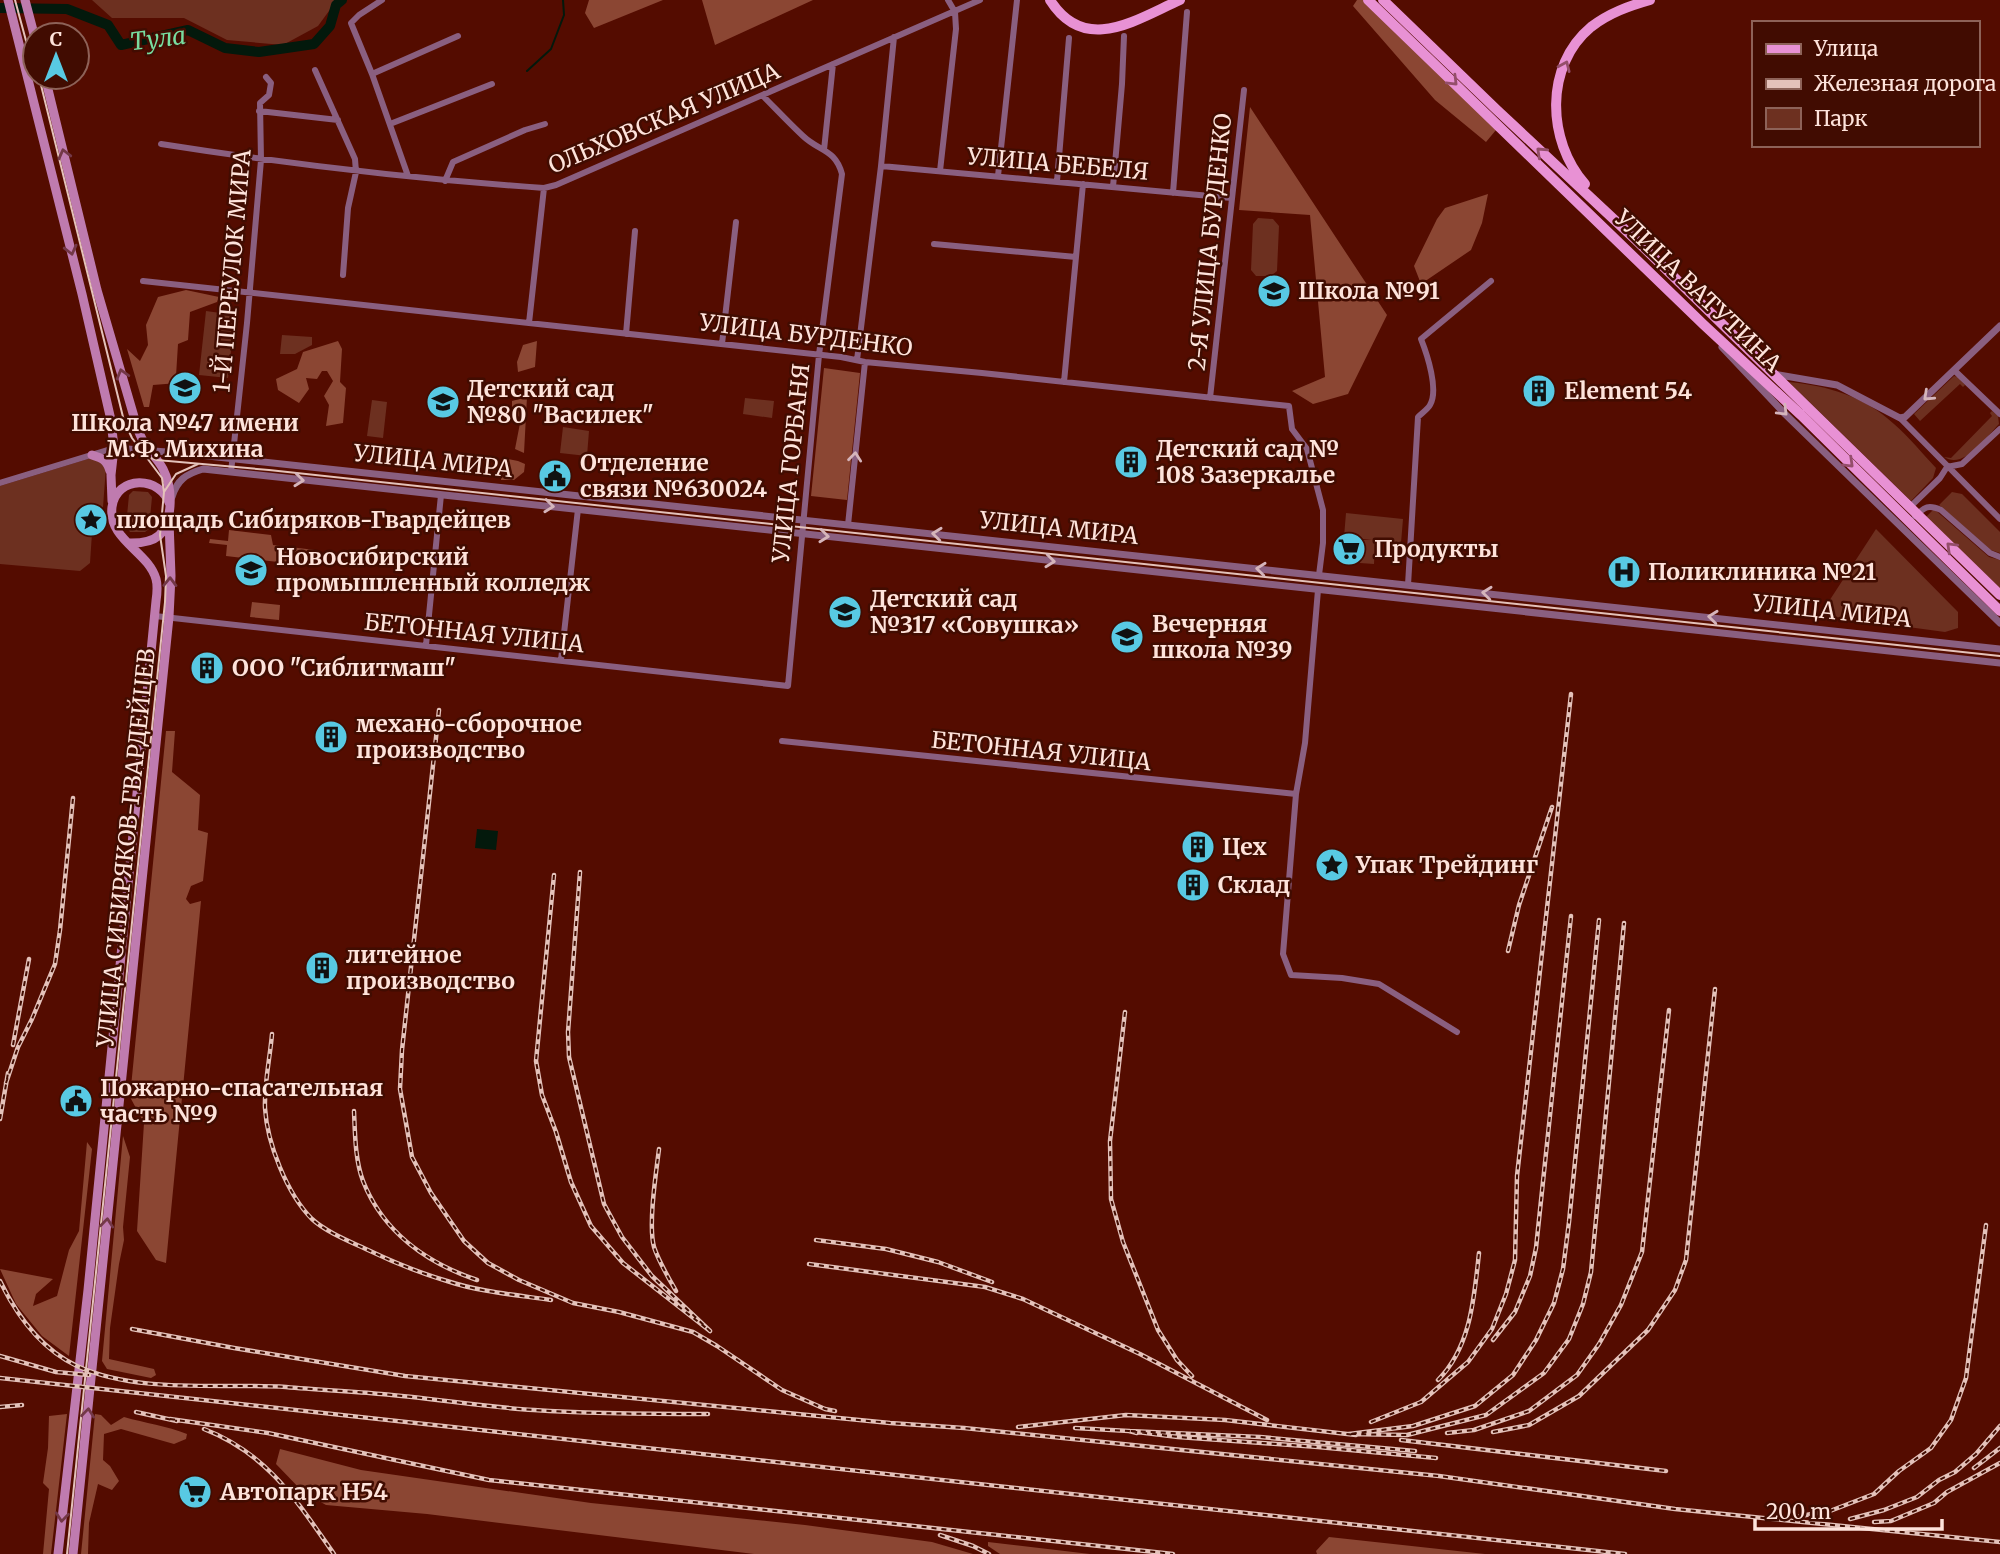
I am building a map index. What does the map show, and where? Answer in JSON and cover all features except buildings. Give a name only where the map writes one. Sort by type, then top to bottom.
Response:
[{"type":"main road","points":[[8,0],[114,436],[111,475],[113,519],[116,530],[128,543],[140,544],[165,531],[169,521],[169,483],[162,467],[144,444],[137,427],[97,290],[48,91]]},
{"type":"main road","points":[[25,0],[31,21]]},
{"type":"main road","points":[[1050,0],[1068,21],[1087,29],[1109,30],[1180,0]]},
{"type":"main road","name":"УЛИЦА ВАТУТИНА","points":[[1368,0],[1704,325],[1804,412],[2000,595]]},
{"type":"main road","name":"УЛИЦА ВАТУТИНА","points":[[1383,0],[1773,373],[1804,412],[1999,610]]},
{"type":"main road","points":[[1609,215],[1573,170],[1562,148],[1557,124],[1559,82],[1575,46],[1590,28],[1608,15],[1650,0]]},
{"type":"main road","points":[[92,455],[103,458],[111,475]]},
{"type":"main road","points":[[112,507],[116,496],[126,486],[140,482],[152,484],[164,492],[170,505]]},
{"type":"main road","name":"УЛИЦА СИБИРЯКОВ-ГВАРДЕЙЦЕВ","points":[[73,1554],[169,617],[169,521]]},
{"type":"main road","name":"УЛИЦА СИБИРЯКОВ-ГВАРДЕЙЦЕВ","points":[[58,1554],[88,1290],[155,615],[156,578],[148,564],[128,543]]},
{"type":"main road","points":[[135,816],[148,817]]},
{"type":"street","points":[[382,0],[351,23],[408,176]]},
{"type":"street","points":[[940,171],[956,29],[955,12],[948,0]]},
{"type":"street","name":"ОЛЬХОВСКАЯ УЛИЦА","points":[[161,144],[356,172],[544,188],[763,96],[980,0]]},
{"type":"street","points":[[998,176],[1017,0]]},
{"type":"street","points":[[1173,193],[1187,12]]},
{"type":"street","points":[[372,74],[458,36]]},
{"type":"street","points":[[1113,187],[1124,36]]},
{"type":"street","points":[[848,525],[861,361],[894,37]]},
{"type":"street","points":[[1057,181],[1069,38]]},
{"type":"street","points":[[763,96],[806,139],[824,150],[833,64]]},
{"type":"street","points":[[315,70],[355,159],[356,172],[348,208],[343,275]]},
{"type":"street","name":"1-Й ПЕРЕУЛОК МИРА","points":[[231,472],[261,160],[259,111],[260,103],[269,95],[271,83],[266,77]]},
{"type":"street","points":[[390,124],[492,84]]},
{"type":"street","name":"2-Я УЛИЦА БУРДЕНКО","points":[[1210,398],[1244,90]]},
{"type":"street","points":[[259,111],[338,120]]},
{"type":"street","points":[[446,181],[453,162],[545,124]]},
{"type":"street","name":"УЛИЦА ГОРБАНЯ","points":[[788,685],[819,355],[842,174],[838,161],[824,150]]},
{"type":"street","name":"УЛИЦА БЕБЕЛЯ","points":[[881,166],[1232,198]]},
{"type":"street","points":[[1064,382],[1083,184]]},
{"type":"street","points":[[529,323],[544,188]]},
{"type":"street","points":[[722,344],[736,222]]},
{"type":"street","points":[[626,334],[635,231]]},
{"type":"street","points":[[934,244],[1076,257]]},
{"type":"street","name":"УЛИЦА БУРДЕНКО","points":[[143,281],[1289,406],[1292,429],[1307,449],[1323,510],[1319,575]]},
{"type":"street","points":[[1407,599],[1418,417],[1431,404],[1433,389],[1428,356],[1421,339],[1492,281]]},
{"type":"street","points":[[1704,325],[1785,414],[2000,623]]},
{"type":"street","points":[[1900,418],[1905,417],[2000,326]]},
{"type":"street","points":[[1955,371],[2000,414]]},
{"type":"street","points":[[1773,373],[1837,385],[1900,418],[2000,519]]},
{"type":"street","points":[[1894,521],[1940,478],[1947,467],[1962,464],[2000,429]]},
{"type":"street","points":[[0,483],[114,448]]},
{"type":"street","name":"УЛИЦА МИРА","points":[[114,448],[2000,649]]},
{"type":"street","points":[[170,505],[175,488],[182,477],[203,470],[231,472]]},
{"type":"street","name":"УЛИЦА МИРА","points":[[231,472],[2000,663]]},
{"type":"street","points":[[426,645],[441,495]]},
{"type":"street","points":[[1903,529],[1925,507],[1933,506],[1990,553],[2000,557]]},
{"type":"street","points":[[561,660],[578,509]]},
{"type":"street","points":[[1319,575],[1305,743],[1296,794],[1283,954],[1291,975],[1342,978],[1379,984],[1457,1032]]},
{"type":"street","name":"БЕТОННАЯ УЛИЦА","points":[[155,615],[788,685]]},
{"type":"street","points":[[1794,641],[1796,626]]},
{"type":"street","name":"БЕТОННАЯ УЛИЦА","points":[[782,741],[1296,794]]},
{"type":"green space","points":[[92,0],[337,0],[318,26],[283,45],[227,40],[184,18],[112,18]]},
{"type":"green space","points":[[1258,218],[1273,219],[1279,226],[1277,271],[1271,276],[1256,276],[1251,270],[1253,224]]},
{"type":"green space","points":[[206,311],[235,315],[228,378],[199,375]]},
{"type":"green space","points":[[282,335],[312,337],[312,345],[295,354],[280,354]]},
{"type":"green space","points":[[1954,376],[1965,385],[1963,387],[1960,384],[1920,421],[1914,414]]},
{"type":"green space","points":[[1789,382],[1818,386],[1845,394],[1882,414],[1900,429],[1936,468],[1933,478],[1911,501]]},
{"type":"green space","points":[[745,398],[774,401],[772,418],[743,414]]},
{"type":"green space","points":[[372,400],[387,402],[383,438],[367,436]]},
{"type":"green space","points":[[1992,411],[1998,416],[1999,424],[1981,444],[1959,459],[1952,460],[1944,457],[1951,458],[1992,416]]},
{"type":"green space","points":[[563,427],[589,431],[587,456],[560,453]]},
{"type":"green space","points":[[91,458],[103,461],[106,467],[103,507],[93,518],[90,563],[80,571],[0,564],[0,486]]},
{"type":"green space","points":[[133,491],[148,492],[152,497],[149,529],[145,532],[130,532],[126,526],[129,495]]},
{"type":"green space","points":[[1952,492],[1962,494],[2000,532],[2000,553],[1991,550],[1939,505]]},
{"type":"green space","points":[[1934,509],[1989,557],[2000,560],[2000,590],[1926,517]]},
{"type":"green space","points":[[1346,513],[1403,519],[1401,543],[1375,540],[1374,564],[1360,563],[1362,540],[1372,540],[1344,537]]},
{"type":"green space","points":[[1876,529],[1958,612],[1958,628],[1945,632],[1820,615]]},
{"type":"shaded area","points":[[589,0],[663,0],[594,28],[585,13]]},
{"type":"shaded area","points":[[702,0],[813,0],[715,45]]},
{"type":"shaded area","points":[[1357,0],[1364,0],[1496,130],[1486,142],[1435,100],[1353,6]]},
{"type":"shaded area","points":[[1250,107],[1387,315],[1348,394],[1313,404],[1292,391],[1325,377],[1310,215],[1239,210]]},
{"type":"shaded area","points":[[1488,194],[1482,223],[1471,250],[1421,284],[1414,266],[1445,208]]},
{"type":"shaded area","points":[[186,290],[219,297],[217,302],[190,312],[188,340],[178,344],[176,376],[180,380],[178,383],[153,385],[149,407],[144,407],[127,349],[140,361],[148,345],[146,325],[158,297]]},
{"type":"shaded area","points":[[338,341],[342,349],[340,382],[346,388],[343,423],[326,426],[329,405],[324,396],[333,381],[327,371],[322,371],[317,379],[306,378],[309,389],[299,403],[278,390],[276,379],[297,369],[303,352]]},
{"type":"shaded area","points":[[537,341],[535,367],[518,372],[517,362],[523,345]]},
{"type":"shaded area","points":[[824,368],[860,373],[847,500],[811,496]]},
{"type":"shaded area","points":[[527,397],[524,453],[515,449],[521,418],[512,412],[512,401]]},
{"type":"shaded area","points":[[503,458],[525,464],[524,472],[514,480],[501,480],[502,467],[499,463]]},
{"type":"shaded area","points":[[229,530],[271,535],[273,545],[315,550],[313,566],[226,556],[227,545],[209,543],[210,539],[228,541]]},
{"type":"shaded area","points":[[252,602],[280,605],[279,620],[250,617]]},
{"type":"shaded area","points":[[166,731],[175,731],[172,772],[200,795],[198,830],[208,833],[203,881],[191,886],[186,899],[190,904],[201,901],[166,1263],[156,1260],[137,1231],[144,1123],[130,1097]]},
{"type":"shaded area","points":[[477,829],[498,831],[496,850],[475,848]]},
{"type":"shaded area","points":[[123,1136],[130,1157],[124,1240],[110,1328],[109,1359],[154,1369],[156,1375],[151,1378],[107,1369],[102,1361]]},
{"type":"shaded area","points":[[87,1142],[92,1149],[69,1356],[42,1336],[16,1304],[0,1269],[53,1279],[36,1294],[33,1306],[57,1296],[69,1250],[79,1231]]},
{"type":"shaded area","points":[[67,1414],[51,1554],[43,1554],[49,1489],[43,1483],[49,1416]]},
{"type":"shaded area","points":[[95,1414],[101,1415],[111,1425],[124,1417],[187,1434],[186,1439],[174,1444],[121,1429],[104,1434],[103,1460],[119,1481],[112,1490],[98,1484],[89,1523],[88,1554],[81,1554]]},
{"type":"shaded area","points":[[280,1449],[361,1470],[591,1503],[805,1525],[932,1542],[973,1554],[754,1554],[427,1514],[326,1505],[303,1492],[276,1464]]},
{"type":"shaded area","points":[[1329,1537],[1485,1554],[1317,1554],[1316,1551]]},
{"type":"shaded area","points":[[988,1542],[1090,1554],[1000,1554],[988,1546]]},
{"type":"waterway","name":"Тула","points":[[0,8],[67,9],[108,25],[121,45],[188,30],[225,48],[259,52],[314,44],[330,26],[336,5],[342,0]]},
{"type":"waterway","points":[[527,71],[551,49],[564,15],[563,0]]},
{"type":"tram line","points":[[15,0],[21,22]]},
{"type":"tram line","points":[[42,91],[124,421],[132,438],[162,478],[164,492],[160,535],[166,576],[67,1554]]},
{"type":"tram line","points":[[138,451],[157,460],[2000,656]]},
{"type":"tram line","points":[[164,492],[176,474],[198,464]]},
{"type":"railway","points":[[1371,1422],[1421,1402],[1468,1362],[1492,1329],[1506,1294],[1515,1260],[1517,1176],[1571,694]]},
{"type":"railway","points":[[439,710],[400,1089],[412,1157],[431,1193],[464,1241],[488,1263],[519,1280],[573,1303],[693,1332],[782,1390],[835,1411]]},
{"type":"railway","points":[[6,1083],[18,1047],[55,964],[73,798]]},
{"type":"railway","points":[[1508,951],[1519,905],[1552,807]]},
{"type":"railway","points":[[554,875],[536,1061],[542,1095],[571,1182],[591,1226],[623,1263],[710,1331],[652,1276],[622,1237],[604,1204],[569,1057],[568,1032],[580,872]]},
{"type":"railway","points":[[1493,1340],[1515,1312],[1530,1276],[1536,1248],[1571,916]]},
{"type":"railway","points":[[1599,920],[1569,1222],[1563,1269],[1554,1303],[1536,1340],[1513,1375],[1475,1406],[1413,1426],[1349,1434],[1407,1435],[1486,1415],[1544,1373],[1569,1339],[1583,1304],[1591,1272],[1624,923]]},
{"type":"railway","points":[[13,1045],[29,959]]},
{"type":"railway","points":[[1493,1432],[1529,1425],[1579,1396],[1648,1330],[1675,1290],[1686,1260],[1715,989]]},
{"type":"railway","points":[[1447,1433],[1474,1430],[1529,1411],[1577,1375],[1599,1344],[1621,1305],[1642,1252],[1669,1010]]},
{"type":"railway","points":[[1125,1012],[1110,1141],[1111,1199],[1123,1242],[1158,1330],[1177,1360],[1192,1376]]},
{"type":"railway","points":[[272,1034],[265,1099],[270,1137],[294,1196],[312,1219],[347,1240],[427,1274],[472,1288],[551,1300]]},
{"type":"railway","points":[[0,1119],[8,1073]]},
{"type":"railway","points":[[354,1111],[360,1173],[382,1216],[424,1255],[477,1280]]},
{"type":"railway","points":[[659,1149],[652,1237],[658,1258],[676,1291]]},
{"type":"railway","points":[[1800,1516],[1830,1511],[1874,1494],[1899,1471],[1931,1448],[1951,1420],[1966,1378],[1986,1225]]},
{"type":"railway","points":[[816,1240],[886,1249],[938,1262],[992,1282]]},
{"type":"railway","points":[[1438,1380],[1458,1353],[1464,1337],[1473,1304],[1479,1253]]},
{"type":"railway","points":[[809,1264],[985,1287],[1023,1299],[1140,1354],[1267,1420]]},
{"type":"railway","points":[[0,1281],[22,1319],[52,1350],[77,1366],[126,1381],[180,1386],[261,1386],[358,1392],[556,1411],[708,1414]]},
{"type":"railway","points":[[132,1329],[405,1376],[1439,1476],[1675,1509],[2000,1542]]},
{"type":"railway","points":[[0,1356],[56,1372],[89,1375]]},
{"type":"railway","points":[[0,1378],[1625,1554]]},
{"type":"railway","points":[[0,1407],[22,1405]]},
{"type":"railway","points":[[136,1412],[177,1421]]},
{"type":"railway","points":[[1018,1427],[1126,1415],[1225,1420],[1356,1435]]},
{"type":"railway","points":[[170,1419],[268,1433],[489,1480],[1173,1554]]},
{"type":"railway","points":[[1850,1519],[1917,1497],[1939,1480],[1955,1472],[1976,1454],[2000,1426]]},
{"type":"railway","points":[[1075,1428],[1137,1433]]},
{"type":"railway","points":[[204,1429],[246,1451],[263,1465],[293,1497],[334,1554]]},
{"type":"railway","points":[[1415,1451],[1260,1437],[1129,1431],[1436,1458]]},
{"type":"railway","points":[[1401,1440],[1666,1471]]},
{"type":"railway","points":[[1974,1468],[2000,1448]]},
{"type":"railway","points":[[1874,1522],[1891,1521],[1934,1503],[1947,1492],[2000,1463]]},
{"type":"railway","points":[[940,1535],[989,1554]]},
{"type":"place","name":"Школа №91","points":[[1274,291]]},
{"type":"place","name":"Школа №47 имени М.Ф. Михина","points":[[185,388]]},
{"type":"place","name":"Element 54","points":[[1539,391]]},
{"type":"place","name":"Детский сад №80 \"Василек\"","points":[[443,402]]},
{"type":"place","name":"Детский сад № 108 Зазеркалье","points":[[1131,462]]},
{"type":"place","name":"Отделение связи №630024","points":[[555,476]]},
{"type":"place","name":"площадь Сибиряков-Гвардейцев","points":[[91,520]]},
{"type":"place","name":"Продукты","points":[[1349,549]]},
{"type":"place","name":"Новосибирский промышленный колледж","points":[[251,570]]},
{"type":"place","name":"Поликлиника №21","points":[[1624,572]]},
{"type":"place","name":"Детский сад №317 «Совушка»","points":[[845,612]]},
{"type":"place","name":"Вечерняя школа №39","points":[[1127,637]]},
{"type":"place","name":"ООО \"Сиблитмаш\"","points":[[207,668]]},
{"type":"place","name":"механо-сборочное производство","points":[[331,737]]},
{"type":"place","name":"Цех","points":[[1198,847]]},
{"type":"place","name":"Упак Трейдинг","points":[[1332,865]]},
{"type":"place","name":"Склад","points":[[1193,885]]},
{"type":"place","name":"литейное производство","points":[[322,968]]},
{"type":"place","name":"Пожарно-спасательная часть №9","points":[[76,1101]]},
{"type":"place","name":"Автопарк Н54","points":[[195,1492]]}]
